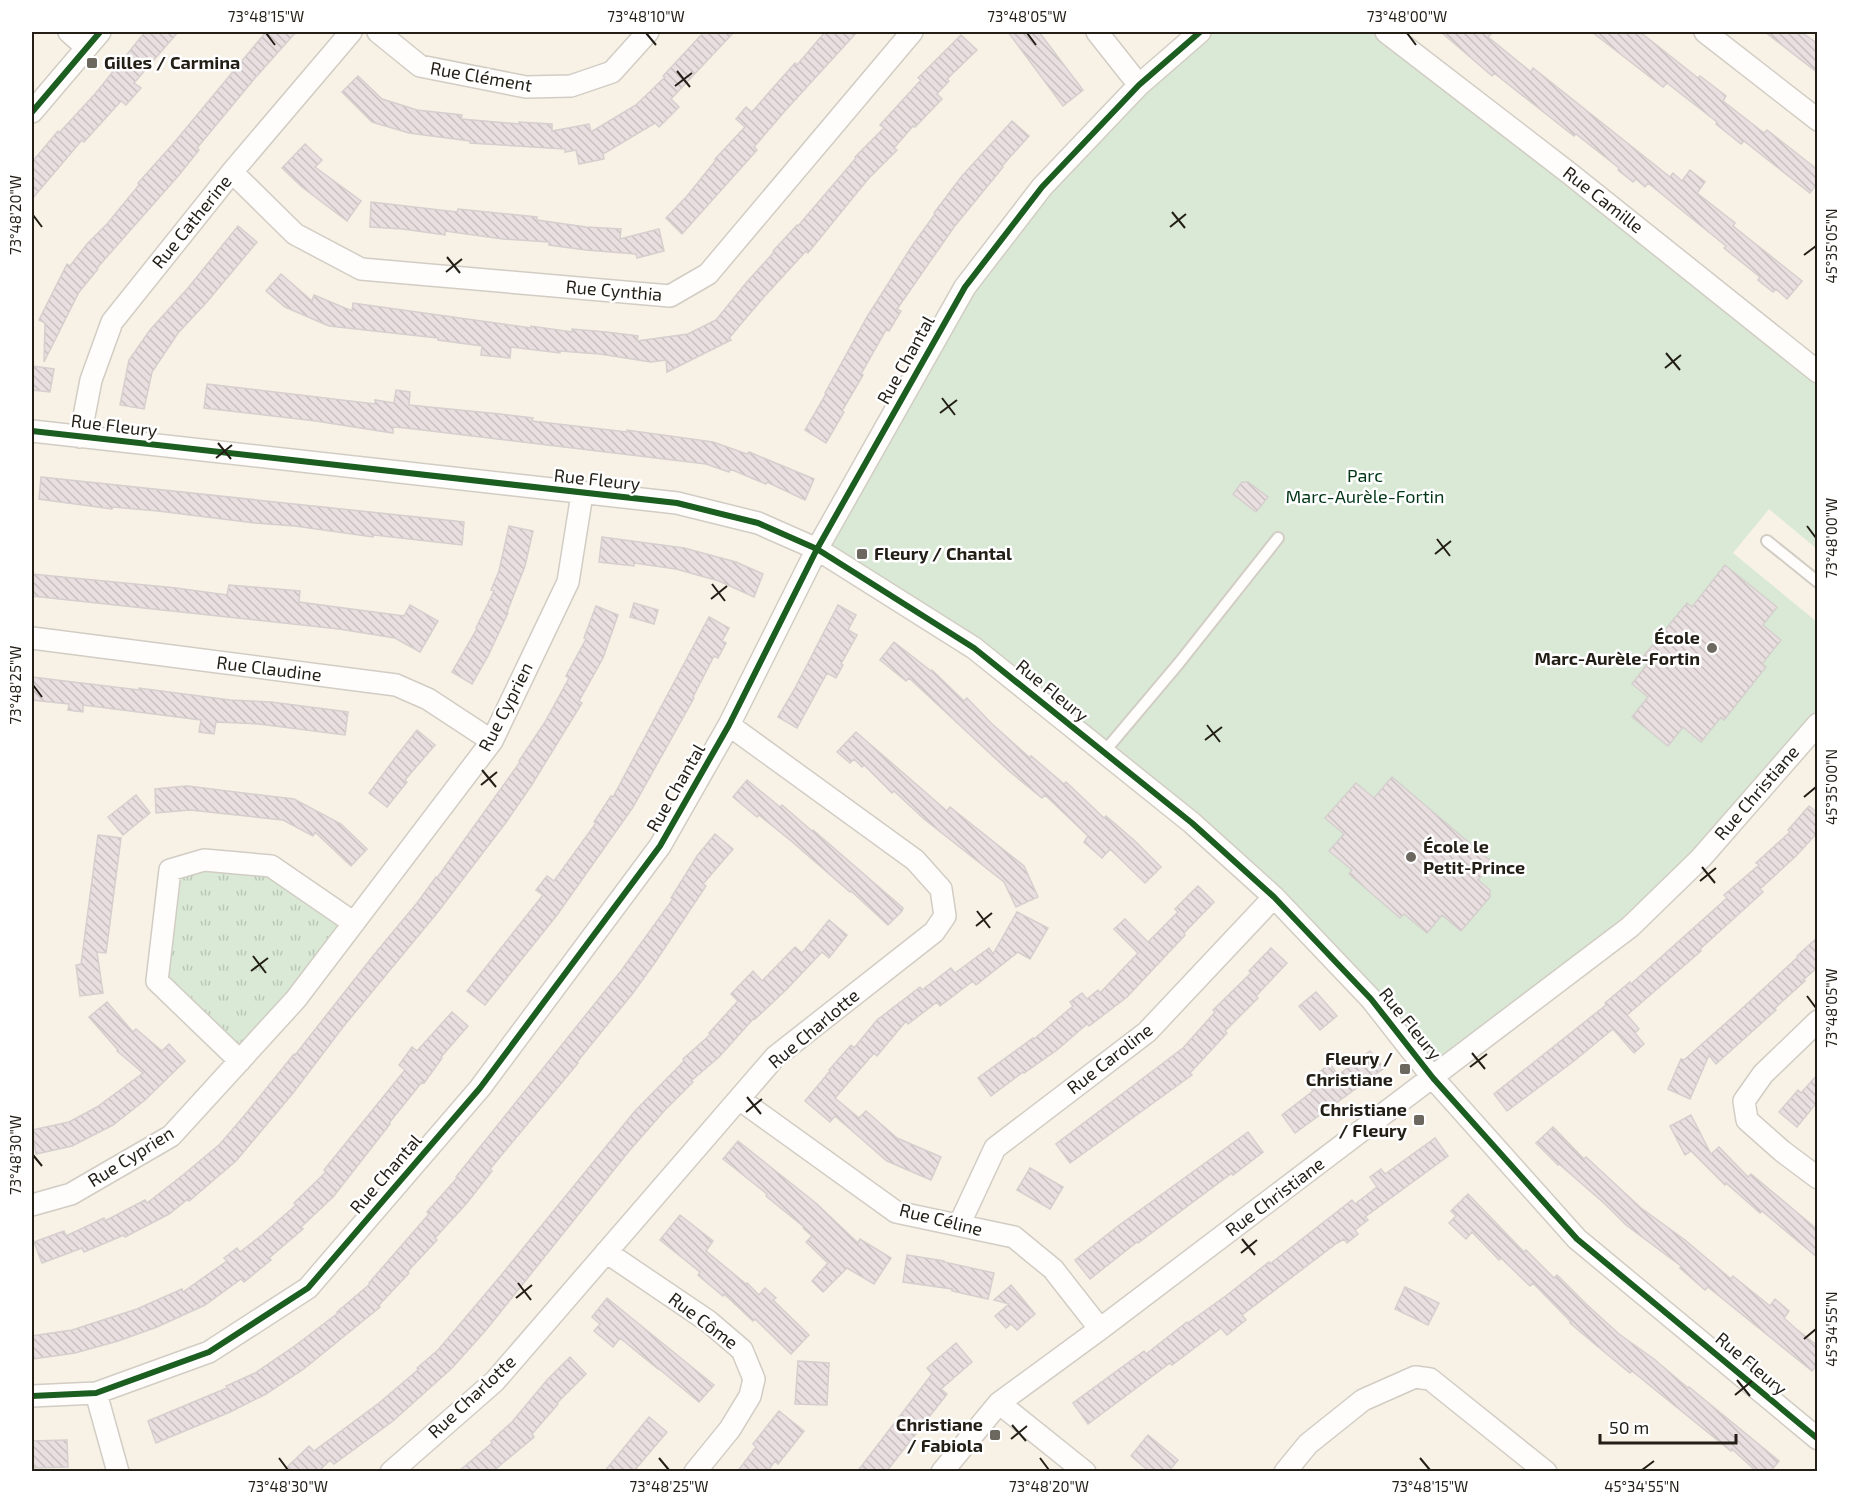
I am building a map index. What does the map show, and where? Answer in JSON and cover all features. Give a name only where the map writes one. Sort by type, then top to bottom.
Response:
[{"type":"street","points":[[32,112],[93,39],[69,32]]},
{"type":"street","name":"Rue Catherine","points":[[80,437],[91,380],[111,322],[232,172],[351,32]]},
{"type":"street","name":"Rue Clément","points":[[378,32],[420,66],[526,87],[571,86],[612,72],[648,32]]},
{"type":"street","name":"Rue Cynthia","points":[[232,172],[295,234],[361,269],[670,296],[708,274],[912,32]]},
{"type":"street","points":[[1097,32],[1139,85]]},
{"type":"street","name":"Rue Chantal","points":[[32,1396],[96,1393],[209,1352],[308,1288],[473,1096],[660,846],[729,725],[817,549],[965,287],[1042,187],[1139,85],[1200,32]]},
{"type":"street","name":"Rue Camille","points":[[1386,32],[1560,166],[1818,372]]},
{"type":"street","points":[[1705,32],[1818,120]]},
{"type":"street","name":"Rue Fleury","points":[[32,431],[676,503],[758,523],[817,549],[974,648],[1192,823],[1274,897],[1371,999],[1433,1078],[1577,1239],[1818,1439]]},
{"type":"street","name":"Rue Cyprien","points":[[32,1206],[71,1194],[171,1136],[296,999],[492,741],[568,582],[582,494]]},
{"type":"street","name":"Rue Claudine","points":[[32,638],[396,685],[428,699],[492,741]]},
{"type":"street","name":"Rue Christiane","points":[[942,1472],[999,1403],[1433,1078],[1630,927],[1701,858],[1818,724]]},
{"type":"street","name":"Rue Charlotte","points":[[391,1472],[495,1381],[775,1057],[934,932],[945,916],[941,889],[915,860],[729,725]]},
{"type":"street","points":[[240,1061],[157,981],[170,870],[204,860],[271,866],[354,923]]},
{"type":"street","name":"Rue Caroline","points":[[959,1225],[995,1148],[1147,1032],[1274,897]]},
{"type":"street","points":[[1818,1021],[1762,1074],[1744,1101],[1747,1120],[1782,1151],[1818,1178]]},
{"type":"street","name":"Rue Céline","points":[[739,1099],[896,1212],[1014,1237],[1053,1269],[1100,1329]]},
{"type":"street","name":"Rue Côme","points":[[606,1252],[708,1321],[742,1350],[754,1379],[750,1396],[730,1429],[695,1472]]},
{"type":"street","points":[[1285,1472],[1308,1444],[1364,1400],[1415,1377],[1430,1378],[1545,1472]]},
{"type":"street","points":[[96,1393],[118,1472]]},
{"type":"street","points":[[999,1403],[1085,1472]]},
{"type":"lane","points":[[1104,752],[1179,663],[1278,538]]},
{"type":"lane","points":[[1767,541],[1818,582]]},
{"type":"green space","name":"Parc Marc-Aurèle-Fortin","points":[[1200,32],[1386,32],[1817,372],[1817,549],[1769,509],[1733,553],[1817,622],[1817,724],[1701,858],[1433,1078],[1371,999],[1112,759],[817,549],[965,287],[1042,187]]},
{"type":"green space","points":[[271,866],[354,923],[240,1061],[157,981],[170,870]]},
{"type":"building","points":[[145,32],[178,32],[134,83],[141,88],[126,105],[121,101],[84,142],[82,140],[32,199],[32,162],[58,131],[59,133],[95,94]]},
{"type":"building","points":[[266,32],[296,32],[197,148],[199,150],[179,175],[97,268],[79,292],[44,362],[45,323],[39,320],[67,264],[70,266],[107,224],[139,185],[138,183]]},
{"type":"building","points":[[704,32],[734,32],[671,99],[679,107],[659,127],[655,123],[603,154],[604,159],[579,164],[576,150],[565,152],[565,149],[470,143],[470,141],[409,133],[372,122],[342,92],[358,76],[382,99],[417,110],[462,115],[461,119],[519,124],[519,122],[552,124],[552,131],[589,124],[591,132],[636,105],[665,77],[663,76]]},
{"type":"building","points":[[825,32],[857,32],[784,112],[754,147],[757,150],[682,234],[666,218],[745,127],[736,119],[746,107],[752,112]]},
{"type":"building","points":[[1008,32],[1039,32],[1083,90],[1063,106]]},
{"type":"building","points":[[1441,32],[1493,32],[1488,37],[1531,72],[1533,68],[1670,177],[1673,173],[1682,181],[1690,170],[1705,182],[1697,193],[1735,223],[1733,226],[1802,281],[1787,299],[1776,289],[1773,292],[1758,280],[1760,277],[1724,248],[1726,246],[1648,183],[1645,187],[1636,179],[1633,182],[1576,134],[1574,136],[1494,73],[1492,76]]},
{"type":"building","points":[[1592,32],[1640,32],[1698,78],[1700,76],[1726,96],[1723,101],[1764,133],[1767,130],[1818,170],[1818,182],[1810,193],[1744,141],[1741,144],[1667,83],[1663,87]]},
{"type":"building","points":[[1765,32],[1801,32],[1818,44],[1818,73]]},
{"type":"building","points":[[961,35],[977,50],[947,79],[949,81],[937,94],[942,99],[915,127],[913,126],[894,148],[897,150],[868,179],[808,253],[806,251],[763,298],[729,338],[731,340],[667,372],[666,360],[651,362],[600,354],[560,351],[560,353],[511,347],[510,358],[481,355],[482,346],[438,340],[438,338],[329,326],[285,307],[266,291],[281,274],[312,301],[314,295],[352,311],[353,303],[531,328],[531,326],[572,332],[572,329],[638,336],[637,341],[688,334],[716,320],[855,157],[884,128],[880,125],[921,80],[918,78]]},
{"type":"building","points":[[1012,121],[1029,136],[954,227],[897,309],[901,311],[889,331],[886,330],[861,374],[863,375],[826,443],[805,430],[867,317],[934,213],[962,176]]},
{"type":"building","points":[[305,144],[322,160],[315,167],[361,201],[347,221],[302,187],[282,168]]},
{"type":"building","points":[[371,202],[457,212],[458,209],[537,217],[537,220],[586,227],[621,229],[620,239],[659,229],[664,251],[637,258],[636,254],[549,245],[549,242],[503,239],[445,231],[445,235],[370,227]]},
{"type":"building","points":[[238,226],[257,242],[178,333],[152,372],[144,409],[120,405],[129,360],[150,330],[188,288]]},
{"type":"building","points":[[32,366],[54,369],[50,392],[32,390]]},
{"type":"building","points":[[207,384],[375,404],[375,400],[394,403],[396,390],[410,392],[409,405],[533,418],[532,421],[627,432],[627,430],[713,442],[747,454],[749,452],[814,479],[805,500],[767,482],[766,484],[730,469],[729,472],[706,464],[406,428],[393,427],[393,433],[204,408]]},
{"type":"building","points":[[41,477],[464,522],[462,545],[374,535],[373,537],[158,511],[113,507],[112,509],[39,499]]},
{"type":"building","points":[[1242,482],[1248,482],[1268,497],[1256,512],[1233,494]]},
{"type":"building","points":[[509,526],[533,531],[525,566],[508,613],[472,684],[452,672],[477,629],[494,591],[491,590],[499,571]]},
{"type":"building","points":[[602,537],[684,548],[736,562],[763,574],[754,597],[719,581],[676,569],[634,563],[634,566],[599,562]]},
{"type":"building","name":"École Marc-Aurèle-Fortin","points":[[1725,565],[1777,607],[1763,625],[1781,640],[1762,664],[1766,667],[1724,720],[1721,717],[1701,742],[1683,727],[1668,746],[1632,717],[1648,697],[1632,684],[1649,662],[1643,657],[1687,603],[1692,607]]},
{"type":"building","points":[[32,574],[227,595],[229,585],[300,591],[299,602],[404,616],[410,605],[438,621],[420,652],[395,638],[339,629],[32,596]]},
{"type":"building","points":[[634,603],[658,610],[654,624],[630,617]]},
{"type":"building","points":[[838,605],[856,615],[848,630],[857,635],[836,678],[827,673],[797,728],[778,717]]},
{"type":"building","points":[[596,606],[618,615],[603,658],[579,701],[582,703],[531,786],[437,913],[236,1161],[189,1201],[188,1199],[169,1214],[125,1237],[124,1235],[84,1252],[82,1248],[42,1263],[34,1242],[64,1231],[66,1236],[104,1218],[105,1221],[145,1200],[147,1203],[220,1144],[244,1116],[437,878],[520,762],[569,678],[566,676],[586,639],[584,638]]},
{"type":"building","points":[[709,617],[729,628],[722,641],[726,643],[718,658],[714,656],[694,698],[633,807],[557,915],[485,1005],[467,991],[543,895],[536,890],[547,876],[554,881],[596,823],[594,822],[611,796],[613,797]]},
{"type":"building","points":[[894,642],[932,670],[964,701],[967,698],[1030,758],[1031,756],[1064,784],[1066,782],[1104,818],[1106,816],[1135,841],[1161,867],[1145,883],[1110,849],[1102,858],[1084,842],[1088,836],[1045,795],[1042,798],[1009,771],[909,678],[906,681],[880,660]]},
{"type":"building","points":[[32,677],[348,712],[345,735],[259,724],[216,722],[214,734],[199,732],[201,720],[83,705],[83,712],[68,710],[69,704],[32,700]]},
{"type":"building","points":[[417,730],[435,745],[405,780],[407,782],[387,807],[369,793]]},
{"type":"building","points":[[856,732],[947,811],[950,807],[1024,866],[1038,897],[1016,907],[1004,882],[924,819],[894,791],[892,793],[864,765],[862,767],[854,759],[850,763],[837,752]]},
{"type":"building","name":"École le Petit-Prince","points":[[1392,777],[1493,863],[1478,880],[1490,890],[1490,897],[1461,931],[1442,915],[1427,933],[1404,914],[1400,918],[1349,874],[1352,870],[1329,851],[1344,834],[1325,818],[1356,783],[1374,798]]},
{"type":"building","points":[[747,780],[813,830],[903,908],[902,911],[888,925],[790,840],[733,797]]},
{"type":"building","points":[[187,786],[294,799],[341,824],[367,849],[351,866],[315,832],[313,836],[283,820],[190,810],[156,813],[155,789]]},
{"type":"building","points":[[136,795],[150,813],[123,835],[108,817]]},
{"type":"building","points":[[1809,806],[1818,813],[1818,832],[1760,889],[1763,892],[1699,950],[1701,951],[1627,1015],[1639,1029],[1635,1033],[1644,1044],[1634,1053],[1613,1029],[1507,1111],[1494,1094],[1606,1005],[1605,1003],[1630,982],[1631,984],[1727,898],[1724,895],[1759,865],[1756,863],[1790,832],[1788,830]]},
{"type":"building","points":[[715,834],[733,849],[703,884],[706,886],[656,961],[578,1063],[490,1169],[492,1171],[466,1204],[435,1238],[437,1240],[408,1271],[409,1273],[379,1305],[380,1307],[305,1368],[266,1394],[156,1443],[148,1421],[227,1388],[226,1386],[255,1373],[338,1313],[370,1284],[429,1214],[427,1212],[457,1178],[621,971],[673,899],[671,898],[697,856]]},
{"type":"building","points":[[98,835],[121,838],[106,953],[97,952],[103,993],[80,996],[76,965],[81,964]]},
{"type":"building","points":[[1198,886],[1214,902],[1127,997],[991,1096],[978,1078],[1034,1039],[1073,1006],[1070,1002],[1082,993],[1087,999],[1098,990],[1100,993],[1138,953],[1114,929],[1125,919],[1148,942],[1178,912],[1175,909]]},
{"type":"building","points":[[1017,912],[1048,928],[1030,959],[1018,952],[976,985],[973,981],[940,1006],[937,1002],[908,1024],[906,1021],[877,1056],[874,1053],[835,1098],[859,1118],[866,1111],[897,1138],[941,1157],[931,1180],[887,1161],[835,1116],[830,1122],[805,1101],[851,1045],[854,1048],[877,1020],[920,987],[922,990],[951,968],[955,973],[989,948],[993,954]]},
{"type":"building","points":[[829,920],[847,935],[829,958],[822,952],[787,989],[754,1018],[719,1057],[691,1081],[693,1082],[629,1151],[486,1330],[452,1368],[393,1421],[334,1464],[330,1460],[318,1472],[282,1472],[309,1446],[314,1451],[379,1403],[438,1350],[635,1111],[684,1061],[683,1059],[711,1034],[709,1033],[738,1001],[731,994],[753,971],[762,981],[795,947],[802,953]]},
{"type":"building","points":[[1818,937],[1818,967],[1775,1008],[1776,1010],[1716,1064],[1709,1055],[1690,1099],[1668,1089],[1681,1059],[1684,1060],[1736,1014]]},
{"type":"building","points":[[1271,948],[1287,963],[1256,996],[1258,998],[1225,1031],[1227,1033],[1190,1073],[1192,1075],[1070,1163],[1056,1144],[1183,1048],[1215,1012],[1213,1010],[1251,973],[1249,971]]},
{"type":"building","points":[[1316,992],[1337,1016],[1320,1030],[1299,1006]]},
{"type":"building","points":[[107,1002],[133,1032],[136,1029],[162,1051],[169,1044],[185,1061],[145,1100],[113,1125],[72,1146],[36,1154],[32,1130],[69,1122],[97,1107],[143,1073],[117,1051],[89,1017]]},
{"type":"building","points":[[452,1012],[468,1026],[441,1057],[424,1083],[422,1082],[389,1123],[333,1197],[301,1227],[303,1229],[269,1258],[271,1260],[244,1282],[241,1279],[205,1305],[157,1327],[75,1353],[34,1359],[32,1336],[72,1330],[137,1309],[182,1289],[183,1292],[227,1261],[224,1258],[237,1248],[240,1252],[262,1235],[296,1205],[294,1203],[326,1172],[324,1170],[405,1070],[399,1065],[412,1047],[417,1051]]},
{"type":"building","points":[[1370,1051],[1384,1068],[1295,1133],[1282,1115],[1313,1091],[1306,1082],[1330,1064],[1338,1075]]},
{"type":"building","points":[[1818,1074],[1818,1101],[1797,1127],[1779,1112],[1798,1090],[1801,1093]]},
{"type":"building","points":[[1691,1115],[1711,1154],[1719,1147],[1748,1177],[1751,1174],[1818,1230],[1818,1258],[1762,1211],[1760,1213],[1726,1183],[1725,1185],[1691,1151],[1685,1155],[1670,1126]]},
{"type":"building","points":[[1553,1127],[1584,1159],[1586,1157],[1641,1208],[1685,1240],[1731,1279],[1733,1276],[1770,1306],[1775,1299],[1789,1311],[1784,1318],[1818,1346],[1818,1363],[1812,1371],[1708,1287],[1705,1290],[1680,1268],[1681,1266],[1626,1225],[1605,1204],[1558,1165],[1536,1143]]},
{"type":"building","points":[[1248,1132],[1263,1152],[1137,1242],[1090,1279],[1075,1260]]},
{"type":"building","points":[[1435,1138],[1448,1156],[1365,1217],[1368,1220],[1355,1230],[1358,1234],[1347,1243],[1344,1239],[1337,1243],[1242,1315],[1246,1320],[1227,1335],[1221,1328],[1088,1424],[1073,1403],[1144,1351],[1146,1354],[1269,1262],[1270,1264],[1352,1200],[1355,1204],[1377,1187],[1370,1177],[1381,1169],[1385,1174]]},
{"type":"building","points":[[738,1141],[817,1204],[858,1243],[860,1239],[891,1258],[874,1284],[847,1268],[823,1292],[812,1281],[828,1263],[806,1242],[812,1236],[804,1227],[723,1159]]},
{"type":"building","points":[[1030,1168],[1063,1187],[1050,1209],[1017,1190]]},
{"type":"building","points":[[1468,1194],[1524,1252],[1526,1250],[1554,1278],[1557,1275],[1619,1334],[1654,1359],[1779,1461],[1770,1472],[1757,1472],[1732,1449],[1731,1451],[1632,1371],[1630,1373],[1570,1323],[1533,1283],[1530,1286],[1501,1258],[1499,1260],[1472,1232],[1466,1239],[1449,1223],[1456,1216],[1451,1211]]},
{"type":"building","points":[[680,1215],[713,1241],[706,1251],[759,1295],[765,1288],[776,1298],[773,1300],[809,1335],[791,1354],[755,1319],[753,1321],[724,1294],[723,1296],[698,1275],[700,1272],[660,1240]]},
{"type":"building","points":[[907,1255],[994,1273],[988,1299],[952,1291],[952,1289],[903,1282]]},
{"type":"building","points":[[1011,1285],[1035,1314],[1017,1330],[1011,1324],[1006,1328],[995,1316],[1009,1304],[994,1300]]},
{"type":"building","points":[[1405,1287],[1439,1303],[1428,1325],[1395,1309]]},
{"type":"building","points":[[607,1298],[714,1385],[699,1402],[620,1338],[613,1347],[594,1331],[600,1324],[592,1317]]},
{"type":"building","points":[[956,1343],[972,1362],[941,1389],[947,1394],[886,1472],[857,1472],[932,1374],[927,1368]]},
{"type":"building","points":[[570,1357],[586,1374],[557,1403],[532,1434],[534,1437],[492,1472],[458,1472],[492,1443],[491,1441],[512,1422],[547,1380]]},
{"type":"building","points":[[798,1361],[829,1363],[827,1405],[795,1404]]},
{"type":"building","points":[[779,1411],[804,1431],[778,1464],[775,1461],[767,1472],[737,1472],[756,1447],[753,1444]]},
{"type":"building","points":[[649,1417],[667,1432],[633,1472],[604,1472]]},
{"type":"building","points":[[1148,1435],[1178,1460],[1168,1472],[1150,1472],[1131,1456]]},
{"type":"building","points":[[67,1440],[68,1467],[32,1468],[32,1441]]},
{"type":"cycle path","points":[[32,112],[100,32]]},
{"type":"cycle path","points":[[32,1396],[96,1393],[209,1352],[308,1288],[480,1088],[660,846],[729,725],[817,549],[965,287],[1042,187],[1139,85],[1200,32]]},
{"type":"cycle path","points":[[32,431],[677,503],[758,523],[817,549],[974,648],[1192,823],[1274,897],[1371,999],[1433,1078],[1577,1239],[1818,1439]]},
{"type":"place","name":"Gilles / Carmina","points":[[92,63]]},
{"type":"place","name":"Fleury / Chantal","points":[[862,554]]},
{"type":"place","name":"École Marc-Aurèle-Fortin","points":[[1712,648]]},
{"type":"place","name":"École le Petit-Prince","points":[[1411,857]]},
{"type":"place","name":"Fleury / Christiane","points":[[1405,1069]]},
{"type":"place","name":"Christiane / Fleury","points":[[1419,1120]]},
{"type":"place","name":"Christiane / Fabiola","points":[[995,1435]]}]
